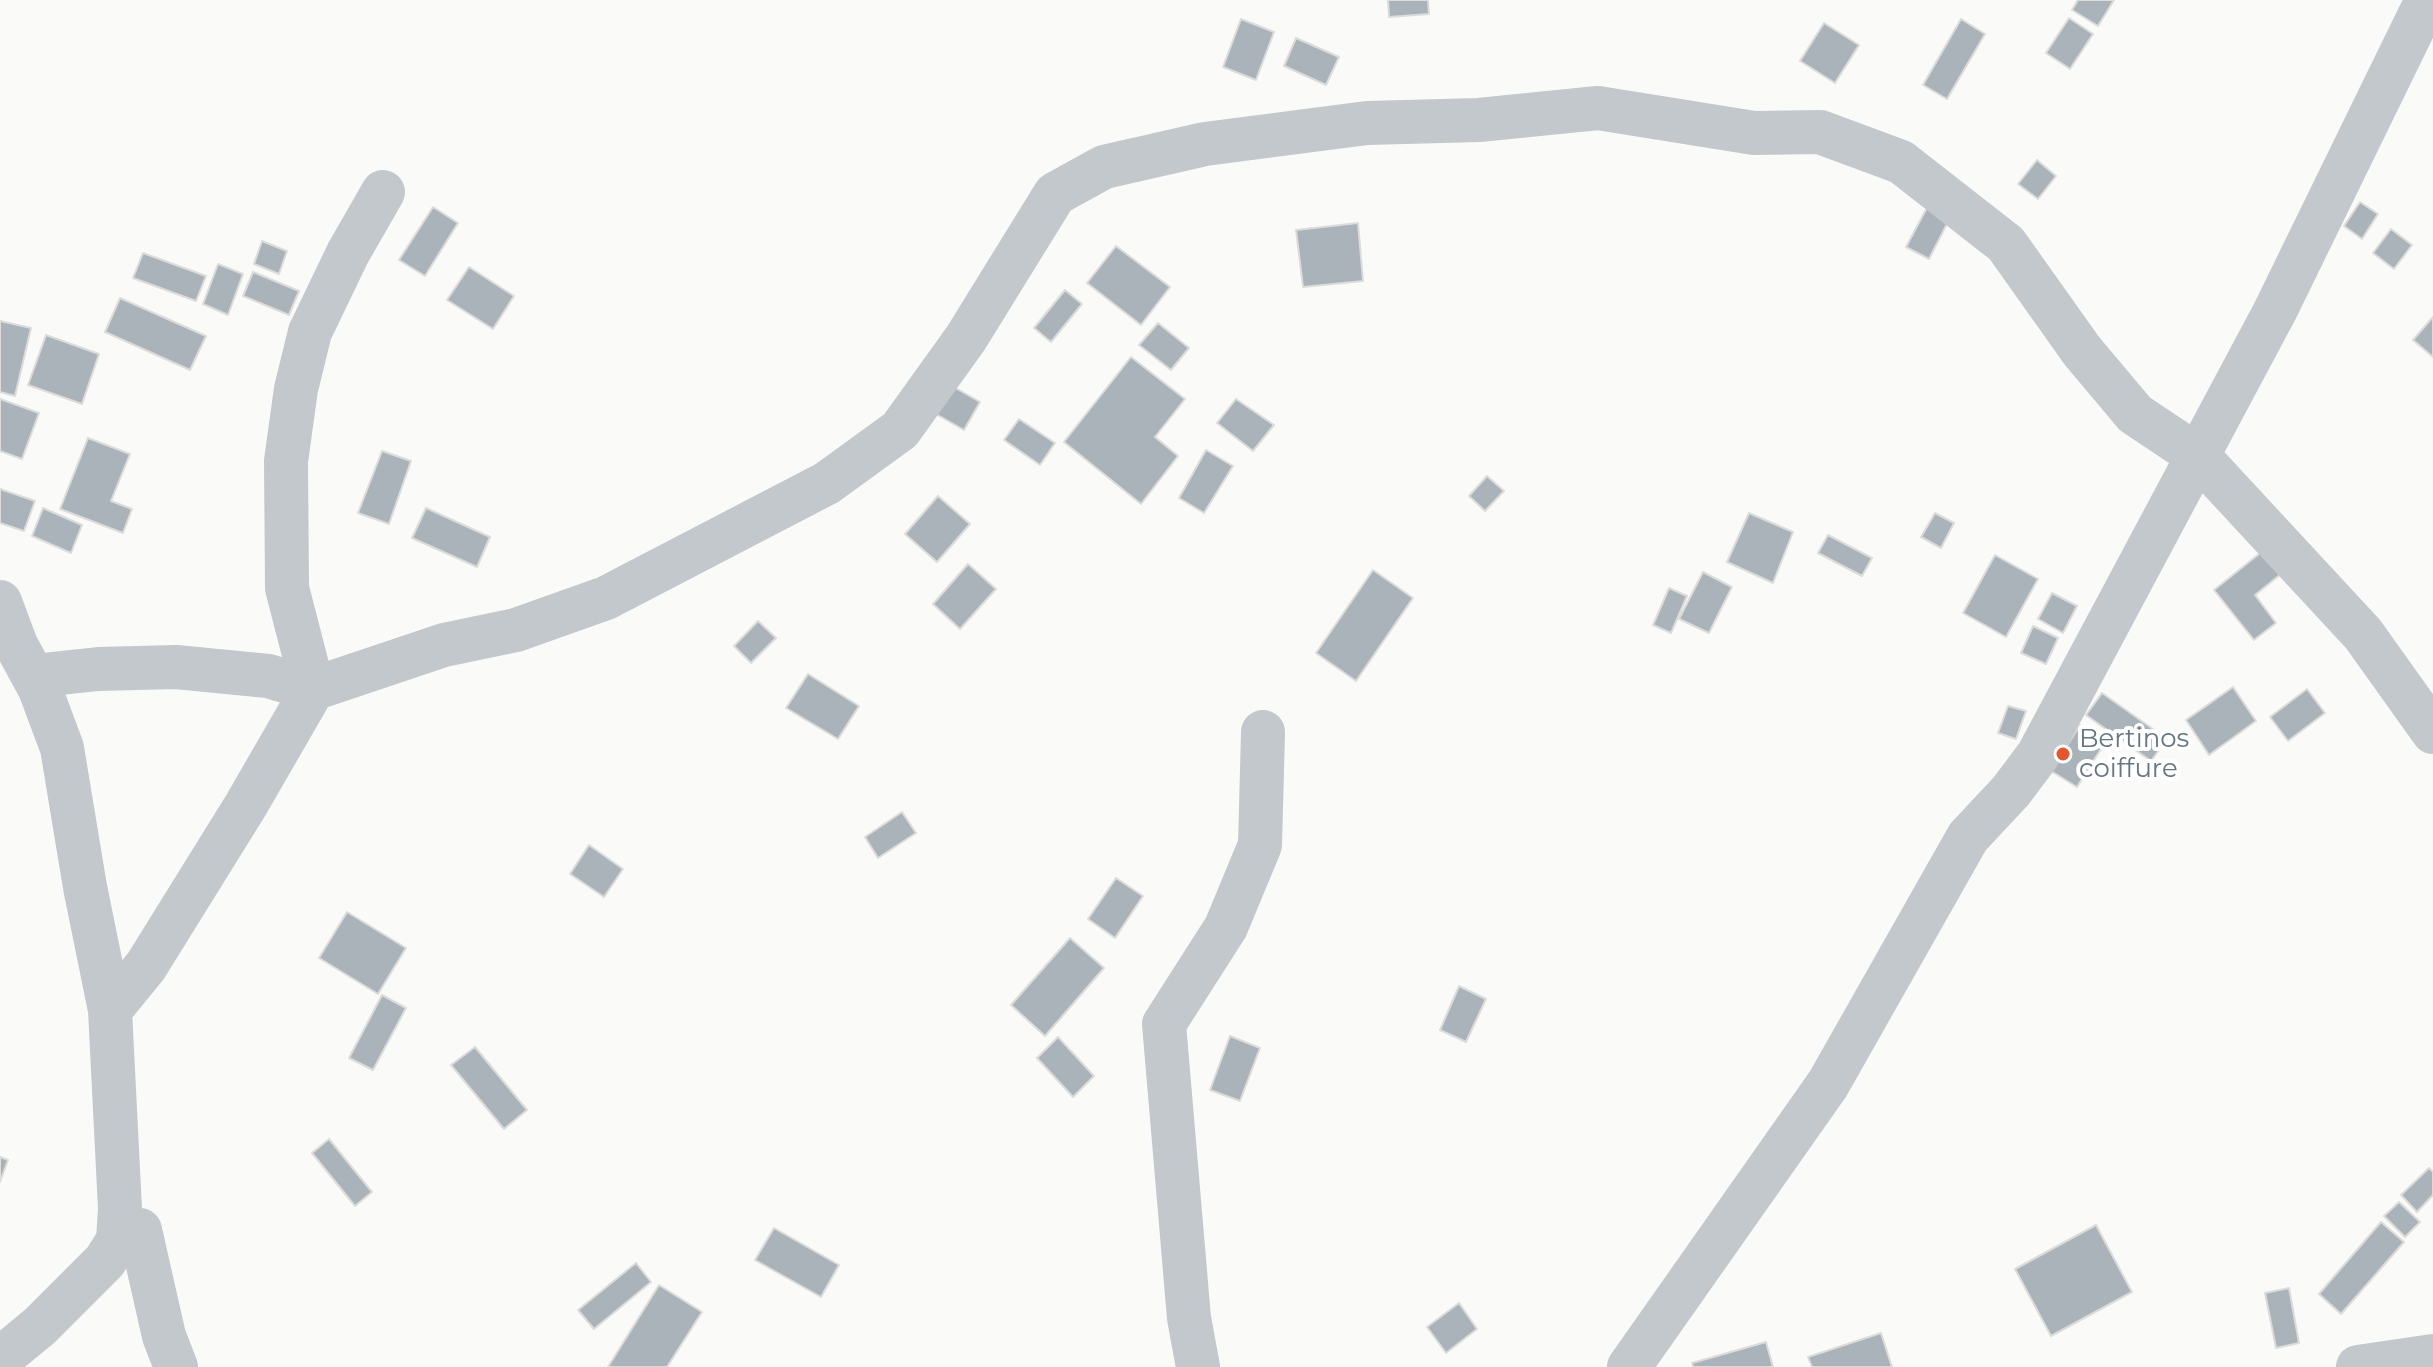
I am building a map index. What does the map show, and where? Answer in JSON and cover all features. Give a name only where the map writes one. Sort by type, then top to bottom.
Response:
[{"type":"street","points":[[1629,1367],[1828,1084],[1968,837],[2011,791],[2038,755],[2275,311],[2427,0]]},
{"type":"street","points":[[33,676],[98,669],[176,667],[268,676],[313,689],[444,645],[516,630],[606,598],[827,483],[900,430],[966,338],[1055,194],[1104,167],[1191,147],[1367,123],[1479,120],[1598,108],[1754,133],[1820,132],[1901,162],[2006,244],[2082,351],[2135,414],[2198,456],[2363,634],[2433,732]]},
{"type":"street","points":[[110,1010],[146,966],[246,805],[313,689],[287,588],[286,461],[292,418],[310,332],[348,253],[383,192]]},
{"type":"street","points":[[0,602],[62,748],[85,887],[110,1010],[120,1209],[118,1240],[105,1261],[40,1326],[0,1359]]},
{"type":"street","points":[[1198,1367],[1189,1318],[1164,1024],[1226,927],[1260,845],[1263,732]]},
{"type":"street","points":[[140,1230],[164,1336],[176,1367]]},
{"type":"street","points":[[2358,1367],[2433,1356]]},
{"type":"building","points":[[1388,0],[1428,0],[1429,14],[1389,17]]},
{"type":"building","points":[[2078,0],[2114,0],[2098,26],[2072,10]]},
{"type":"building","points":[[2069,18],[2093,34],[2070,69],[2046,53]]},
{"type":"building","points":[[1241,19],[1274,32],[1256,80],[1223,67]]},
{"type":"building","points":[[1961,19],[1985,34],[1947,99],[1923,85]]},
{"type":"building","points":[[1824,23],[1859,45],[1835,83],[1800,61]]},
{"type":"building","points":[[1296,38],[1339,57],[1326,85],[1284,66]]},
{"type":"building","points":[[2037,160],[2056,176],[2038,199],[2018,184]]},
{"type":"building","points":[[2360,202],[2378,214],[2362,239],[2344,226]]},
{"type":"building","points":[[1929,204],[1951,216],[1929,259],[1906,247]]},
{"type":"building","points":[[433,207],[458,223],[425,276],[399,260]]},
{"type":"building","points":[[1358,223],[1363,281],[1303,287],[1296,230]]},
{"type":"building","points":[[2391,229],[2412,245],[2394,269],[2373,253]]},
{"type":"building","points":[[262,241],[287,251],[279,274],[254,264]]},
{"type":"building","points":[[1116,246],[1170,287],[1141,325],[1087,283]]},
{"type":"building","points":[[143,253],[206,276],[196,301],[133,278]]},
{"type":"building","points":[[218,264],[243,274],[228,315],[203,304]]},
{"type":"building","points":[[469,267],[514,296],[493,329],[447,300]]},
{"type":"building","points":[[253,272],[299,291],[289,315],[243,296]]},
{"type":"building","points":[[1065,290],[1082,304],[1051,342],[1034,328]]},
{"type":"building","points":[[120,298],[206,336],[190,370],[105,332]]},
{"type":"building","points":[[2433,317],[2433,357],[2413,340]]},
{"type":"building","points":[[0,321],[31,328],[15,396],[0,392]]},
{"type":"building","points":[[1158,323],[1189,348],[1171,370],[1139,345]]},
{"type":"building","points":[[46,335],[99,354],[82,404],[28,385]]},
{"type":"building","points":[[1131,357],[1185,399],[1155,437],[1178,456],[1141,504],[1064,442]]},
{"type":"building","points":[[952,386],[980,402],[964,430],[936,414]]},
{"type":"building","points":[[0,399],[39,413],[22,459],[0,451]]},
{"type":"building","points":[[1236,399],[1274,425],[1253,451],[1217,423]]},
{"type":"building","points":[[1019,419],[1055,443],[1040,465],[1004,440]]},
{"type":"building","points":[[88,438],[130,454],[111,501],[132,509],[123,533],[60,509]]},
{"type":"building","points":[[1206,450],[1233,466],[1204,513],[1179,498]]},
{"type":"building","points":[[382,451],[411,461],[389,524],[358,513]]},
{"type":"building","points":[[1487,476],[1504,491],[1485,511],[1469,496]]},
{"type":"building","points":[[0,489],[35,501],[24,531],[0,523]]},
{"type":"building","points":[[938,496],[970,524],[937,562],[905,534]]},
{"type":"building","points":[[43,508],[82,525],[71,553],[32,536]]},
{"type":"building","points":[[426,508],[490,537],[477,567],[412,538]]},
{"type":"building","points":[[1749,513],[1793,532],[1773,583],[1727,562]]},
{"type":"building","points":[[1935,513],[1954,523],[1941,548],[1921,537]]},
{"type":"building","points":[[1828,535],[1872,558],[1862,576],[1818,553]]},
{"type":"building","points":[[2269,546],[2287,569],[2255,595],[2276,623],[2254,640],[2214,590]]},
{"type":"building","points":[[1995,555],[2038,579],[2006,637],[1963,613]]},
{"type":"building","points":[[968,564],[996,589],[960,629],[933,604]]},
{"type":"building","points":[[1373,570],[1413,598],[1356,681],[1316,653]]},
{"type":"building","points":[[1703,572],[1732,587],[1709,633],[1679,619]]},
{"type":"building","points":[[1669,588],[1687,596],[1671,633],[1653,625]]},
{"type":"building","points":[[2052,593],[2077,606],[2063,633],[2038,619]]},
{"type":"building","points":[[758,621],[776,638],[751,663],[734,646]]},
{"type":"building","points":[[2033,626],[2058,638],[2046,664],[2021,653]]},
{"type":"building","points":[[808,674],[859,706],[838,739],[786,708]]},
{"type":"building","points":[[2233,687],[2256,721],[2209,755],[2186,720]]},
{"type":"building","points":[[2307,689],[2325,713],[2288,741],[2270,717]]},
{"type":"building","points":[[2102,693],[2167,739],[2151,761],[2086,715]]},
{"type":"building","points":[[2008,706],[2026,711],[2016,739],[1998,733]]},
{"type":"building","points":[[2080,725],[2106,741],[2077,787],[2051,771]]},
{"type":"building","points":[[902,812],[916,833],[878,858],[865,837]]},
{"type":"building","points":[[589,845],[623,869],[604,897],[570,874]]},
{"type":"building","points":[[1116,878],[1143,896],[1115,938],[1088,919]]},
{"type":"building","points":[[347,912],[406,948],[378,994],[319,958]]},
{"type":"building","points":[[1070,938],[1104,968],[1045,1036],[1011,1005]]},
{"type":"building","points":[[1459,986],[1486,999],[1466,1042],[1440,1030]]},
{"type":"building","points":[[382,995],[406,1008],[373,1070],[349,1058]]},
{"type":"building","points":[[1230,1036],[1260,1048],[1240,1101],[1210,1090]]},
{"type":"building","points":[[1058,1037],[1094,1076],[1073,1097],[1037,1058]]},
{"type":"building","points":[[475,1047],[527,1110],[504,1129],[451,1065]]},
{"type":"building","points":[[329,1139],[372,1192],[355,1206],[312,1153]]},
{"type":"building","points":[[0,1157],[8,1160],[0,1182]]},
{"type":"building","points":[[2429,1168],[2433,1172],[2433,1195],[2417,1212],[2401,1195]]},
{"type":"building","points":[[2399,1202],[2420,1222],[2405,1237],[2384,1216]]},
{"type":"building","points":[[2381,1222],[2404,1242],[2341,1314],[2319,1294]]},
{"type":"building","points":[[2096,1225],[2132,1292],[2051,1336],[2015,1269]]},
{"type":"building","points":[[774,1228],[839,1265],[821,1297],[755,1260]]},
{"type":"building","points":[[636,1263],[651,1282],[594,1329],[578,1310]]},
{"type":"building","points":[[659,1285],[702,1312],[667,1367],[608,1367]]},
{"type":"building","points":[[2289,1288],[2299,1343],[2276,1348],[2265,1293]]},
{"type":"building","points":[[1459,1303],[1477,1329],[1446,1353],[1427,1327]]},
{"type":"building","points":[[1881,1333],[1892,1367],[1812,1367],[1808,1357]]},
{"type":"building","points":[[1766,1342],[1773,1367],[1693,1367],[1692,1363]]},
{"type":"place","name":"Bertinos coiffure","points":[[2063,754]]}]
